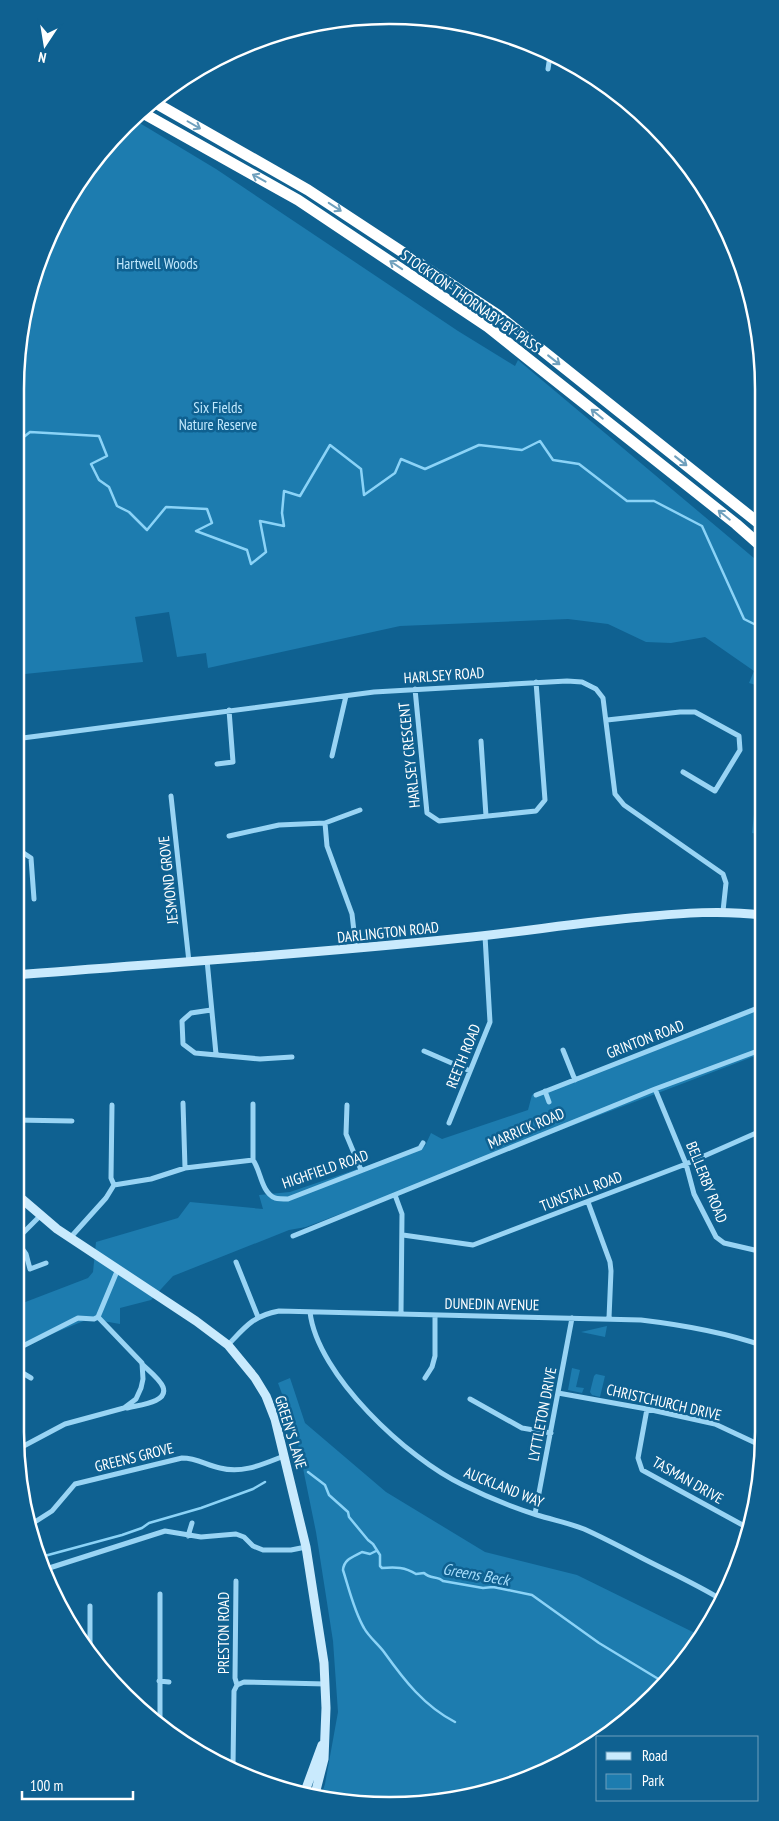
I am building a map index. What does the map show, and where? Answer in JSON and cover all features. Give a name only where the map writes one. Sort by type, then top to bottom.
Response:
[{"type":"highway","name":"STOCKTON-THORNABY BY-PASS","points":[[160,105],[308,190],[498,315],[755,520]]},
{"type":"highway","name":"STOCKTON-THORNABY BY-PASS","points":[[147,116],[298,200],[488,327],[755,541]]},
{"type":"street","points":[[548,69],[549,60]]},
{"type":"street","name":"HARLSEY ROAD","points":[[24,739],[229,710],[346,696],[415,689],[536,682],[582,682],[596,689],[603,698],[615,794],[624,805],[722,874],[726,883],[723,911]]},
{"type":"street","name":"HARLSEY CRESCENT","points":[[415,689],[427,813],[439,821],[536,811],[545,800],[536,682]]},
{"type":"street","points":[[332,756],[346,696]]},
{"type":"street","points":[[218,764],[233,762],[229,710]]},
{"type":"street","points":[[607,720],[696,712],[739,736],[740,750],[716,791],[683,772]]},
{"type":"street","points":[[481,741],[486,816]]},
{"type":"street","name":"JESMOND GROVE","points":[[171,796],[189,962]]},
{"type":"street","points":[[229,836],[279,825],[325,822],[360,810]]},
{"type":"street","points":[[325,822],[327,846],[352,914],[356,949]]},
{"type":"street","points":[[24,853],[31,858],[34,899]]},
{"type":"street","name":"DARLINGTON ROAD","points":[[24,974],[356,949],[696,911],[755,914]]},
{"type":"street","name":"REETH ROAD","points":[[449,1123],[490,1022],[485,936]]},
{"type":"street","points":[[207,960],[216,1054]]},
{"type":"street","name":"GRINTON ROAD","points":[[536,1095],[755,1009]]},
{"type":"street","points":[[211,1010],[191,1013],[182,1021],[183,1044],[195,1053],[260,1059],[292,1057]]},
{"type":"street","points":[[563,1050],[575,1080]]},
{"type":"street","points":[[424,1051],[470,1070]]},
{"type":"street","name":"MARRICK ROAD","points":[[297,1233],[655,1089],[755,1051]]},
{"type":"street","name":"BELLERBY ROAD","points":[[655,1089],[686,1164],[694,1194],[716,1237],[724,1243],[755,1250]]},
{"type":"street","points":[[545,1091],[549,1102]]},
{"type":"street","points":[[183,1103],[185,1168]]},
{"type":"street","points":[[70,1238],[106,1198],[114,1185],[151,1178],[185,1168],[253,1160],[253,1104]]},
{"type":"street","points":[[112,1105],[110,1178],[114,1185]]},
{"type":"street","points":[[347,1106],[346,1134],[361,1170]]},
{"type":"street","points":[[24,1120],[72,1121]]},
{"type":"street","name":"TUNSTALL ROAD","points":[[403,1235],[473,1245],[686,1164],[755,1134]]},
{"type":"street","name":"HIGHFIELD ROAD","points":[[253,1160],[265,1189],[275,1198],[288,1199],[420,1148],[423,1143]]},
{"type":"street","points":[[395,1195],[402,1214],[401,1314]]},
{"type":"street","name":"GREEN'S LANE","points":[[24,1201],[57,1230],[196,1321],[228,1345],[255,1378],[266,1396],[275,1419],[285,1456],[306,1547],[314,1591],[326,1684],[323,1764],[316,1790]]},
{"type":"street","points":[[588,1202],[610,1262],[609,1318]]},
{"type":"street","points":[[24,1231],[40,1216]]},
{"type":"street","points":[[24,1251],[30,1269],[46,1263]]},
{"type":"street","points":[[236,1262],[258,1317]]},
{"type":"street","points":[[24,1345],[78,1318],[94,1319],[98,1317],[118,1269]]},
{"type":"street","name":"DUNEDIN AVENUE","points":[[228,1345],[244,1327],[258,1317],[280,1311],[641,1320],[681,1325],[724,1334],[755,1343]]},
{"type":"street","name":"AUCKLAND WAY","points":[[310,1312],[311,1326],[329,1361],[362,1406],[391,1435],[426,1462],[462,1485],[535,1514],[583,1529],[716,1597]]},
{"type":"street","points":[[425,1378],[432,1367],[434,1356],[435,1315]]},
{"type":"street","points":[[25,1445],[65,1424],[156,1401],[162,1397],[164,1392],[163,1386],[98,1317]]},
{"type":"street","name":"LYTTLETON DRIVE","points":[[535,1514],[572,1318]]},
{"type":"street","points":[[124,1408],[136,1398],[141,1388],[143,1379],[142,1363]]},
{"type":"street","points":[[24,1374],[31,1378]]},
{"type":"street","name":"CHRISTCHURCH DRIVE","points":[[558,1393],[647,1409],[715,1424],[755,1442]]},
{"type":"street","points":[[470,1399],[522,1428],[551,1433]]},
{"type":"street","name":"TASMAN DRIVE","points":[[647,1409],[638,1458],[642,1470],[743,1525]]},
{"type":"street","name":"GREENS GROVE","points":[[35,1522],[52,1511],[75,1484],[182,1458],[195,1458],[221,1469],[240,1470],[252,1468],[285,1456]]},
{"type":"street","points":[[84,1482],[85,1489]]},
{"type":"street","points":[[188,1536],[192,1523]]},
{"type":"street","points":[[51,1568],[166,1531],[201,1537],[236,1534],[244,1537],[253,1546],[263,1550],[291,1550],[306,1547]]},
{"type":"street","name":"PRESTON ROAD","points":[[236,1581],[235,1678],[237,1685]]},
{"type":"street","points":[[160,1594],[160,1716]]},
{"type":"street","points":[[90,1606],[90,1642]]},
{"type":"street","points":[[159,1681],[169,1682]]},
{"type":"street","name":"PRESTON ROAD","points":[[233,1762],[234,1691],[237,1685],[244,1682],[326,1684]]},
{"type":"street","name":"GREEN'S LANE","points":[[306,1787],[324,1739]]},
{"type":"green space","name":"Six Fields Nature Reserve","points":[[140,123],[216,169],[458,331],[515,366],[518,360],[755,559],[755,685],[749,683],[754,671],[705,637],[671,643],[646,642],[608,624],[568,619],[400,626],[208,668],[206,653],[177,657],[169,612],[135,617],[143,662],[24,674],[24,390],[27,342],[31,318],[43,272],[61,228],[85,186],[99,167]]},
{"type":"green space","points":[[755,813],[755,834],[752,833]]},
{"type":"green space","points":[[755,1006],[755,1056],[306,1227],[289,1230],[173,1276],[151,1300],[120,1308],[120,1324],[86,1318],[86,1320],[24,1345],[24,1303],[88,1278],[93,1272],[96,1242],[178,1218],[190,1202],[263,1209],[259,1195],[290,1192],[425,1146],[431,1133],[442,1139],[528,1110],[532,1095]]},
{"type":"green space","points":[[607,1326],[605,1337],[581,1332]]},
{"type":"green space","points":[[572,1368],[580,1370],[576,1387],[584,1388],[582,1393],[568,1390]]},
{"type":"green space","points":[[596,1374],[605,1376],[600,1397],[592,1395],[590,1392]]},
{"type":"green space","points":[[290,1378],[305,1423],[386,1492],[485,1552],[577,1575],[695,1633],[694,1635],[664,1673],[631,1706],[593,1736],[551,1760],[484,1785],[437,1794],[390,1797],[323,1791],[338,1712],[333,1641],[316,1532],[295,1429],[278,1383]]},
{"type":"waterway","points":[[24,437],[30,432],[99,436],[107,456],[91,464],[99,480],[109,487],[117,506],[129,512],[147,530],[166,507],[207,509],[212,523],[196,531],[247,550],[251,564],[266,552],[260,521],[284,526],[282,513],[284,491],[300,496],[330,445],[361,469],[364,495],[395,473],[401,459],[425,469],[479,445],[522,450],[540,441],[553,460],[579,464],[627,501],[654,501],[702,526],[744,619],[755,624]]},
{"type":"waterway","name":"Greens Beck","points":[[308,1472],[325,1485],[329,1495],[348,1512],[349,1517],[373,1544],[380,1555],[380,1566],[382,1568],[400,1568],[416,1574],[424,1573],[443,1581],[483,1588],[493,1587],[532,1595],[599,1643],[658,1679]]},
{"type":"waterway","name":"Greens Beck","points":[[46,1556],[122,1535],[142,1528],[149,1523],[201,1508],[253,1489],[265,1482]]},
{"type":"waterway","points":[[376,1551],[370,1554],[362,1552],[349,1559],[345,1563],[343,1570],[360,1621],[368,1634],[415,1692],[444,1716],[455,1722]]},
{"type":"park label","name":"Hartwell Woods","points":[[157,263]]}]
